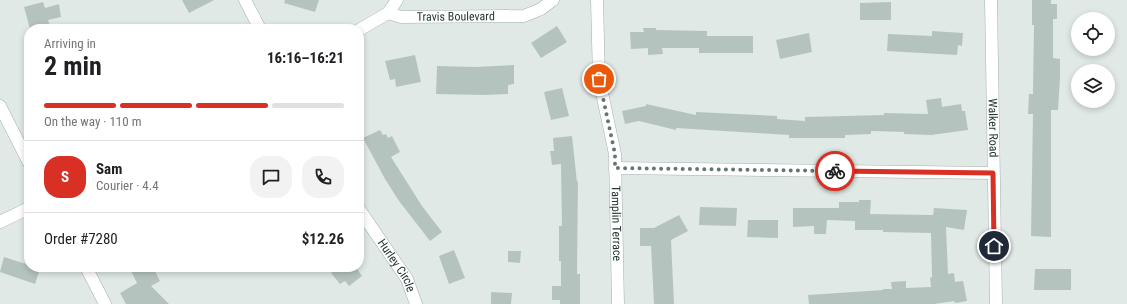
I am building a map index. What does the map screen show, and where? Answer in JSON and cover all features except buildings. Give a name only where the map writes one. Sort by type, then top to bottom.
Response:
[{"type":"street","points":[[245,0],[257,24]]},
{"type":"street","points":[[364,27],[388,13],[398,0]]},
{"type":"street","name":"Travis Boulevard","points":[[388,13],[401,17],[524,16],[541,9],[553,0]]},
{"type":"street","name":"Tamplin Terrace","points":[[597,0],[599,79],[615,154],[618,304]]},
{"type":"street","name":"Walker Road","points":[[991,0],[996,304]]},
{"type":"street","points":[[0,106],[24,153]]},
{"type":"street","points":[[615,168],[993,173]]},
{"type":"street","points":[[0,222],[24,210]]},
{"type":"street","name":"Hurley Circle","points":[[364,216],[408,278],[416,304]]},
{"type":"street","points":[[89,272],[105,304]]},
{"type":"way so far","points":[[599,79],[615,154],[615,168],[835,171]]},
{"type":"route","points":[[835,171],[993,173],[994,246]]}]
